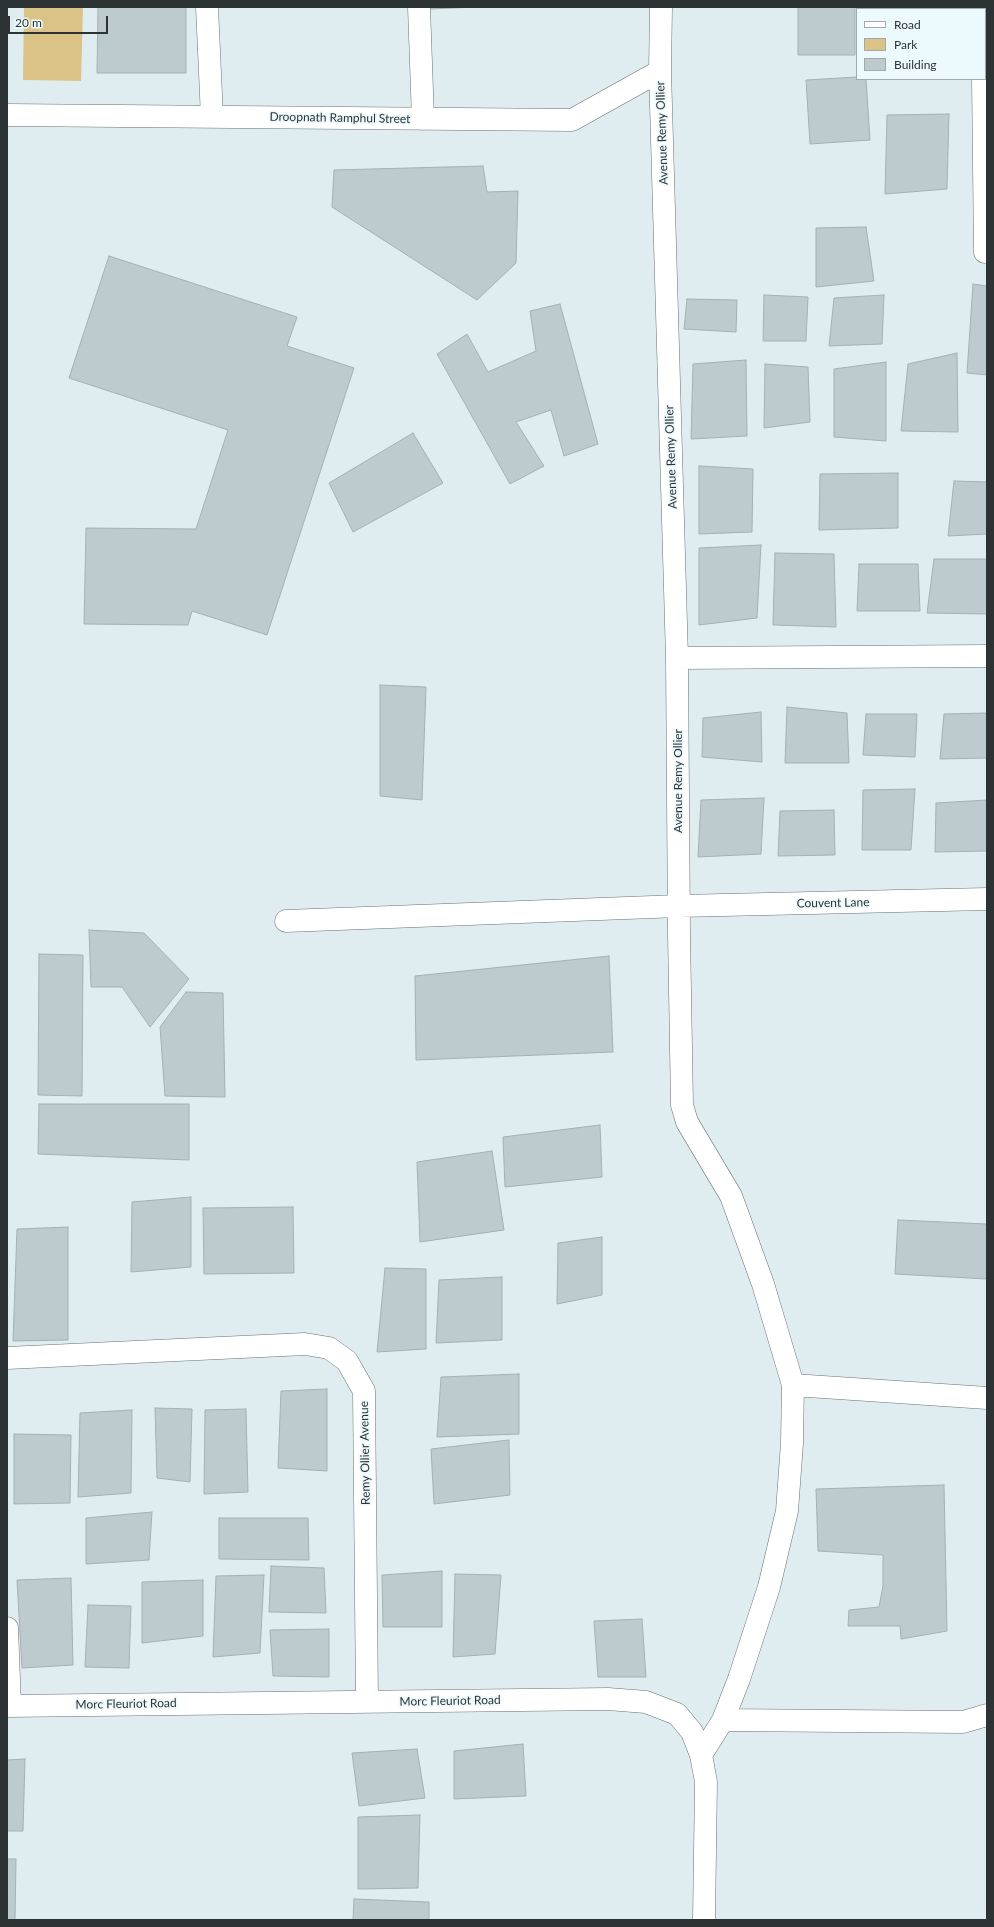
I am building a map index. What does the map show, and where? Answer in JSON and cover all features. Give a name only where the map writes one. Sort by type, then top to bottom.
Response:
[{"type":"street","points":[[207,7],[212,116]]},
{"type":"street","points":[[419,7],[423,119]]},
{"type":"street","name":"Avenue Remy Ollier","points":[[661,7],[660,71],[678,658],[679,906],[682,1105],[687,1122],[731,1196],[763,1284],[793,1385],[792,1443],[787,1511],[769,1587],[739,1679],[723,1720],[701,1755]]},
{"type":"street","name":"Droopnath Ramphul Street","points":[[7,114],[572,120],[660,71]]},
{"type":"street","points":[[983,80],[985,252]]},
{"type":"street","points":[[678,658],[987,656]]},
{"type":"street","name":"Couvent Lane","points":[[286,921],[679,906],[987,899]]},
{"type":"street","name":"Remy Ollier Avenue","points":[[7,1358],[305,1344],[329,1348],[347,1361],[364,1391],[367,1702]]},
{"type":"street","points":[[793,1385],[987,1398]]},
{"type":"street","points":[[7,1628],[8,1706]]},
{"type":"street","name":"Morc Fleuriot Road","points":[[8,1706],[608,1699],[646,1702],[677,1714],[692,1732],[701,1755],[706,1782],[704,1920]]},
{"type":"street","points":[[723,1720],[963,1722],[987,1715]]},
{"type":"green space","points":[[24,7],[83,7],[81,81],[23,80]]},
{"type":"building","points":[[98,7],[186,7],[186,73],[97,73]]},
{"type":"building","points":[[430,7],[478,7],[430,9]]},
{"type":"building","points":[[798,7],[855,7],[855,55],[798,55]]},
{"type":"building","points":[[856,77],[856,80],[866,80],[870,140],[810,144],[806,80]]},
{"type":"building","points":[[949,114],[947,189],[885,194],[887,115]]},
{"type":"building","points":[[483,166],[487,192],[518,191],[516,263],[477,300],[332,207],[334,170]]},
{"type":"building","points":[[866,227],[874,281],[816,287],[816,228]]},
{"type":"building","points":[[109,256],[297,317],[287,346],[354,368],[267,635],[192,611],[188,625],[84,624],[86,528],[196,529],[228,430],[69,378]]},
{"type":"building","points":[[973,284],[987,286],[987,375],[967,373]]},
{"type":"building","points":[[764,295],[808,297],[806,341],[763,341]]},
{"type":"building","points":[[884,295],[882,344],[829,346],[834,298]]},
{"type":"building","points":[[687,299],[737,300],[736,332],[684,329]]},
{"type":"building","points":[[560,304],[598,444],[564,456],[551,410],[516,422],[544,466],[510,484],[437,354],[467,334],[488,372],[536,351],[530,311]]},
{"type":"building","points":[[957,353],[958,432],[901,431],[908,364]]},
{"type":"building","points":[[746,360],[747,436],[691,439],[693,364]]},
{"type":"building","points":[[886,362],[886,441],[834,437],[834,369]]},
{"type":"building","points":[[765,364],[808,367],[810,422],[764,428]]},
{"type":"building","points":[[413,433],[443,483],[353,532],[329,483]]},
{"type":"building","points":[[699,466],[753,469],[752,532],[699,534]]},
{"type":"building","points":[[898,473],[898,528],[819,530],[820,474]]},
{"type":"building","points":[[954,481],[987,482],[987,534],[948,536]]},
{"type":"building","points":[[761,545],[757,618],[699,625],[699,548]]},
{"type":"building","points":[[775,553],[834,554],[836,627],[773,625]]},
{"type":"building","points":[[934,559],[987,559],[987,614],[927,613]]},
{"type":"building","points":[[859,564],[918,564],[920,611],[857,611]]},
{"type":"building","points":[[380,685],[426,687],[422,800],[380,796]]},
{"type":"building","points":[[787,707],[847,713],[849,763],[785,763]]},
{"type":"building","points":[[761,712],[762,762],[702,757],[703,718]]},
{"type":"building","points":[[987,713],[987,758],[940,759],[944,714]]},
{"type":"building","points":[[866,714],[917,714],[915,757],[863,755]]},
{"type":"building","points":[[915,789],[911,850],[862,850],[863,790]]},
{"type":"building","points":[[764,798],[761,854],[698,857],[701,800]]},
{"type":"building","points":[[987,800],[987,851],[935,852],[936,803]]},
{"type":"building","points":[[834,810],[835,855],[778,856],[780,811]]},
{"type":"building","points":[[89,930],[144,933],[189,979],[150,1027],[122,987],[91,987]]},
{"type":"building","points":[[39,954],[83,955],[82,1096],[38,1095]]},
{"type":"building","points":[[609,956],[613,1052],[416,1060],[415,976]]},
{"type":"building","points":[[186,992],[223,993],[225,1097],[165,1096],[160,1027]]},
{"type":"building","points":[[39,1104],[189,1104],[189,1160],[38,1154]]},
{"type":"building","points":[[600,1125],[602,1177],[505,1187],[503,1137]]},
{"type":"building","points":[[492,1151],[504,1230],[420,1242],[417,1162]]},
{"type":"building","points":[[191,1197],[191,1267],[131,1272],[132,1202]]},
{"type":"building","points":[[293,1207],[294,1273],[204,1274],[203,1208]]},
{"type":"building","points":[[898,1220],[987,1224],[987,1279],[895,1274]]},
{"type":"building","points":[[68,1227],[68,1340],[13,1341],[17,1229]]},
{"type":"building","points":[[602,1237],[602,1295],[557,1304],[558,1243]]},
{"type":"building","points":[[385,1268],[426,1269],[426,1349],[377,1352]]},
{"type":"building","points":[[502,1277],[502,1340],[436,1343],[439,1280]]},
{"type":"building","points":[[519,1374],[519,1434],[437,1437],[441,1377]]},
{"type":"building","points":[[327,1389],[327,1471],[278,1468],[281,1391]]},
{"type":"building","points":[[155,1408],[192,1409],[190,1482],[157,1478]]},
{"type":"building","points":[[246,1409],[248,1492],[204,1494],[205,1410]]},
{"type":"building","points":[[132,1410],[131,1493],[78,1497],[80,1413]]},
{"type":"building","points":[[14,1434],[71,1435],[70,1503],[14,1504]]},
{"type":"building","points":[[509,1440],[510,1495],[434,1504],[431,1449]]},
{"type":"building","points":[[944,1485],[947,1631],[901,1639],[900,1626],[848,1626],[849,1610],[879,1607],[883,1586],[883,1555],[818,1551],[816,1489]]},
{"type":"building","points":[[152,1512],[149,1560],[86,1564],[86,1518]]},
{"type":"building","points":[[219,1518],[308,1518],[309,1560],[219,1559]]},
{"type":"building","points":[[271,1566],[324,1568],[326,1613],[269,1612]]},
{"type":"building","points":[[442,1571],[442,1627],[383,1627],[382,1575]]},
{"type":"building","points":[[455,1574],[501,1575],[495,1654],[453,1657]]},
{"type":"building","points":[[264,1575],[260,1653],[213,1657],[216,1576]]},
{"type":"building","points":[[71,1578],[73,1665],[22,1668],[17,1580]]},
{"type":"building","points":[[203,1580],[203,1636],[142,1643],[142,1582]]},
{"type":"building","points":[[88,1605],[131,1606],[129,1668],[85,1667]]},
{"type":"building","points":[[642,1619],[646,1677],[598,1677],[594,1621]]},
{"type":"building","points":[[329,1629],[329,1677],[273,1676],[270,1630]]},
{"type":"building","points":[[523,1744],[526,1796],[454,1799],[454,1751]]},
{"type":"building","points":[[417,1749],[425,1798],[359,1806],[352,1753]]},
{"type":"building","points":[[25,1759],[23,1831],[7,1831],[7,1760]]},
{"type":"building","points":[[420,1815],[418,1888],[358,1889],[358,1817]]},
{"type":"building","points":[[7,1859],[16,1859],[15,1920],[7,1920]]},
{"type":"building","points":[[354,1899],[429,1902],[429,1920],[353,1920]]}]
